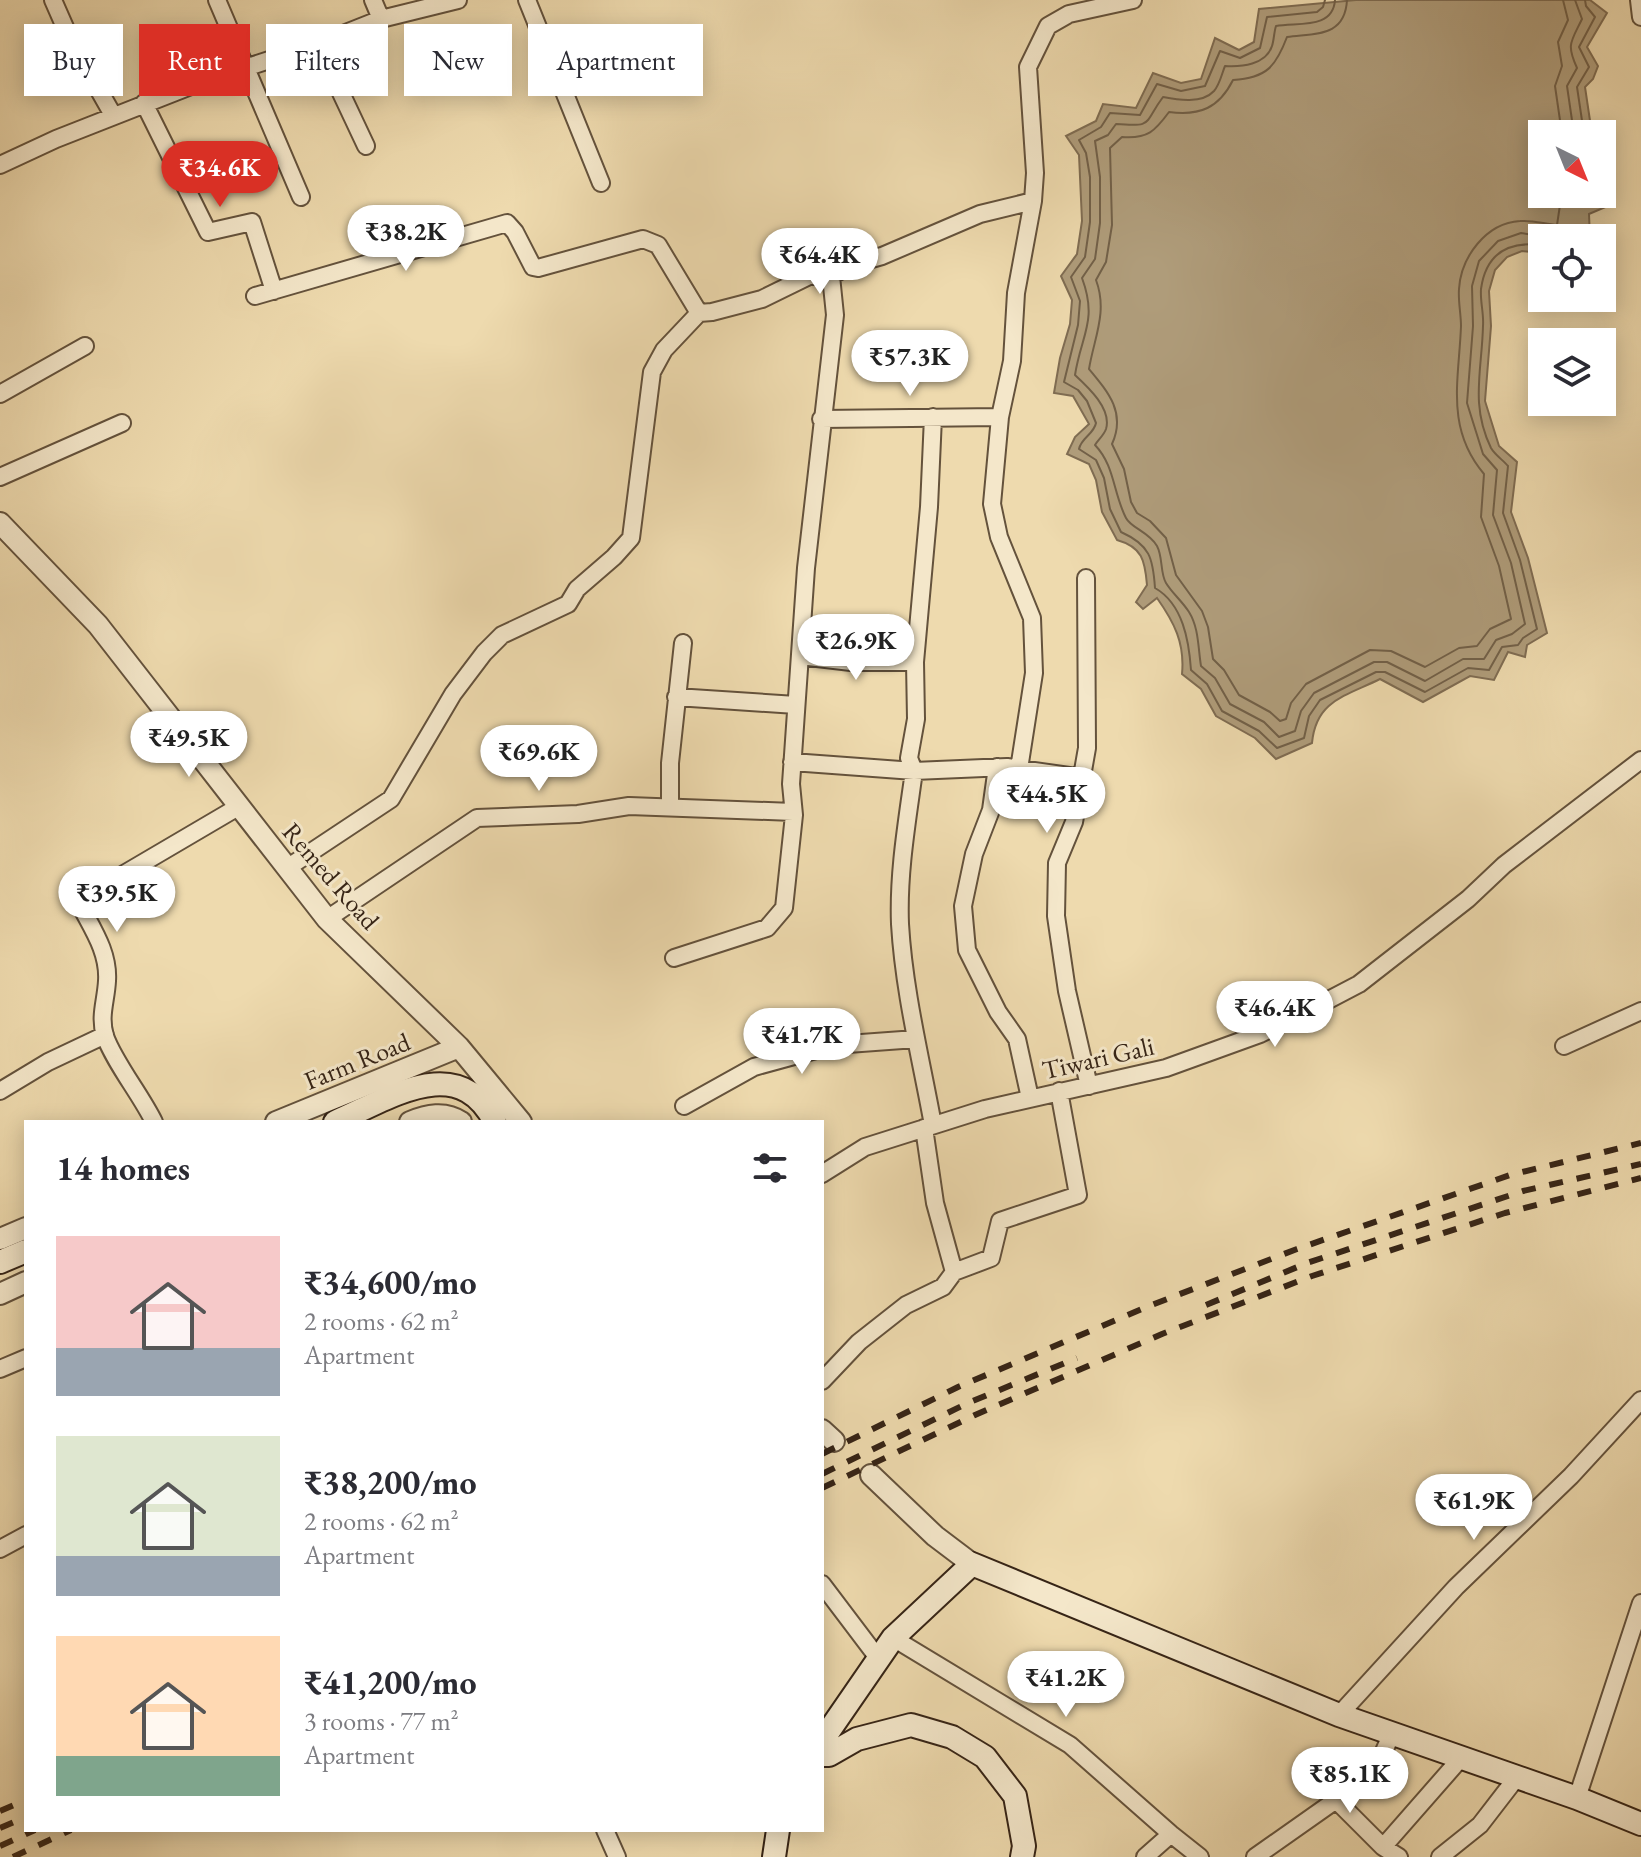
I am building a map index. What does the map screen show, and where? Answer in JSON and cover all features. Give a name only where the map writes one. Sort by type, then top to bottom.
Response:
[{"type":"main road","points":[[340,1120],[418,1087],[440,1082],[471,1092],[487,1106],[494,1120]]},
{"type":"main road","points":[[0,1262],[24,1252]]},
{"type":"main road","points":[[824,1738],[893,1638],[972,1564],[1339,1715],[1577,1798],[1641,1824]]},
{"type":"main road","points":[[824,1755],[857,1739],[911,1725],[952,1737],[985,1757],[1015,1796],[1024,1846],[1022,1857]]},
{"type":"main road","points":[[774,1857],[778,1832]]},
{"type":"street","points":[[53,0],[71,41],[113,115]]},
{"type":"street","points":[[217,0],[228,24]]},
{"type":"street","points":[[373,0],[381,19]]},
{"type":"street","points":[[368,24],[458,0]]},
{"type":"street","points":[[527,0],[601,183]]},
{"type":"street","points":[[1019,769],[1034,673],[1032,618],[999,537],[992,504],[1000,417],[1012,361],[1016,293],[1033,201],[1035,173],[1028,67],[1048,26],[1069,14],[1133,0]]},
{"type":"street","points":[[1639,0],[1641,17]]},
{"type":"street","points":[[250,74],[301,197]]},
{"type":"street","points":[[0,165],[164,96]]},
{"type":"street","points":[[342,96],[366,146]]},
{"type":"street","points":[[144,103],[208,232],[252,222],[274,291]]},
{"type":"street","points":[[287,868],[391,799],[453,694],[484,653],[502,635],[568,604],[577,589],[631,538],[652,372],[664,350],[699,313],[762,299],[809,276],[831,276],[850,265],[882,256],[980,214],[1033,201]]},
{"type":"street","points":[[255,296],[507,223],[533,267],[538,268],[643,239],[658,245],[699,313]]},
{"type":"street","points":[[674,958],[767,928],[784,908],[793,812],[792,762],[806,568],[835,315],[831,276]]},
{"type":"street","points":[[0,394],[85,346]]},
{"type":"street","points":[[933,417],[929,507],[915,662],[916,719],[909,758],[914,771],[901,865],[900,924],[929,1126],[935,1203],[954,1272]]},
{"type":"street","points":[[821,419],[1000,417]]},
{"type":"street","points":[[0,477],[122,423]]},
{"type":"street","name":"Remed Road","points":[[0,523],[98,625],[327,919],[459,1047],[519,1120]]},
{"type":"street","points":[[1086,578],[1087,748],[1074,822],[1057,863],[1056,916],[1067,991],[1089,1086]]},
{"type":"street","points":[[670,807],[670,763],[683,643]]},
{"type":"street","points":[[800,656],[851,662],[915,662]]},
{"type":"street","points":[[676,697],[796,705]]},
{"type":"street","name":"Tiwari Gali","points":[[824,1173],[865,1147],[929,1126],[1059,1091],[1114,1082],[1207,1055],[1260,1034],[1359,984],[1468,899],[1504,865],[1641,760]]},
{"type":"street","points":[[792,762],[914,771],[997,767],[1083,778]]},
{"type":"street","points":[[997,767],[991,810],[974,854],[963,906],[967,950],[998,1012],[1017,1039],[1030,1098]]},
{"type":"street","points":[[327,919],[477,818],[541,813],[578,814],[629,806],[793,812]]},
{"type":"street","points":[[153,1120],[105,1035],[101,1013],[107,980],[105,959],[94,927],[78,901],[238,807]]},
{"type":"street","points":[[1564,1046],[1641,1011]]},
{"type":"street","points":[[0,1091],[48,1062],[105,1035]]},
{"type":"street","points":[[684,1106],[754,1067],[834,1045],[916,1039]]},
{"type":"street","name":"Farm Road","points":[[281,1120],[459,1047]]},
{"type":"street","points":[[824,1379],[859,1342],[906,1305],[943,1287],[954,1272],[991,1258],[1000,1221],[1078,1195],[1059,1091]]},
{"type":"street","points":[[418,1120],[448,1115],[457,1120]]},
{"type":"street","points":[[0,1239],[24,1229]]},
{"type":"street","points":[[0,1294],[24,1283]]},
{"type":"street","points":[[0,1369],[24,1359]]},
{"type":"street","points":[[1339,1715],[1456,1587],[1571,1476],[1641,1400]]},
{"type":"street","points":[[871,1475],[935,1536],[972,1564]]},
{"type":"street","points":[[0,1549],[24,1536]]},
{"type":"street","points":[[824,1587],[878,1658]]},
{"type":"street","points":[[1577,1798],[1641,1603]]},
{"type":"street","points":[[893,1638],[1070,1745],[1200,1857]]},
{"type":"street","points":[[1267,1854],[1336,1800],[1371,1781],[1392,1733]]},
{"type":"street","points":[[1383,1847],[1461,1758]]},
{"type":"street","points":[[1440,1857],[1480,1825],[1517,1777]]},
{"type":"street","points":[[1336,1800],[1383,1847],[1399,1857]]},
{"type":"street","points":[[606,1832],[617,1857]]},
{"type":"street","points":[[1145,1857],[1171,1834]]},
{"type":"water","points":[[1356,0],[1590,0],[1607,13],[1587,47],[1598,66],[1593,79],[1585,87],[1590,120],[1528,120],[1528,208],[1603,208],[1589,214],[1589,224],[1528,224],[1528,252],[1507,257],[1495,270],[1489,291],[1491,326],[1485,401],[1499,446],[1517,462],[1511,512],[1528,558],[1547,633],[1527,645],[1525,657],[1508,652],[1494,680],[1470,676],[1423,702],[1380,679],[1356,690],[1326,708],[1315,729],[1312,743],[1276,759],[1255,738],[1216,716],[1201,689],[1182,674],[1180,643],[1173,624],[1157,598],[1143,609],[1136,602],[1147,585],[1141,556],[1132,546],[1117,540],[1102,512],[1096,480],[1089,464],[1067,454],[1075,437],[1089,424],[1073,396],[1054,393],[1070,324],[1072,300],[1061,276],[1077,254],[1082,221],[1079,155],[1066,136],[1096,121],[1103,104],[1136,108],[1153,73],[1181,83],[1201,79],[1215,38],[1239,50],[1254,42],[1259,9]]},
{"type":"railway","points":[[824,1453],[958,1387],[1149,1306],[1297,1249],[1510,1175],[1641,1143]]},
{"type":"railway","points":[[1206,1305],[1307,1263],[1523,1191],[1641,1164]]},
{"type":"railway","points":[[824,1487],[975,1415],[1162,1334],[1312,1276],[1505,1213],[1641,1178]]},
{"type":"railway","points":[[824,1473],[968,1403],[1077,1358]]},
{"type":"railway","points":[[0,1811],[24,1801]]},
{"type":"railway","points":[[0,1828],[24,1818]]},
{"type":"railway","points":[[0,1846],[31,1832]]},
{"type":"railway","points":[[13,1857],[67,1832]]}]
